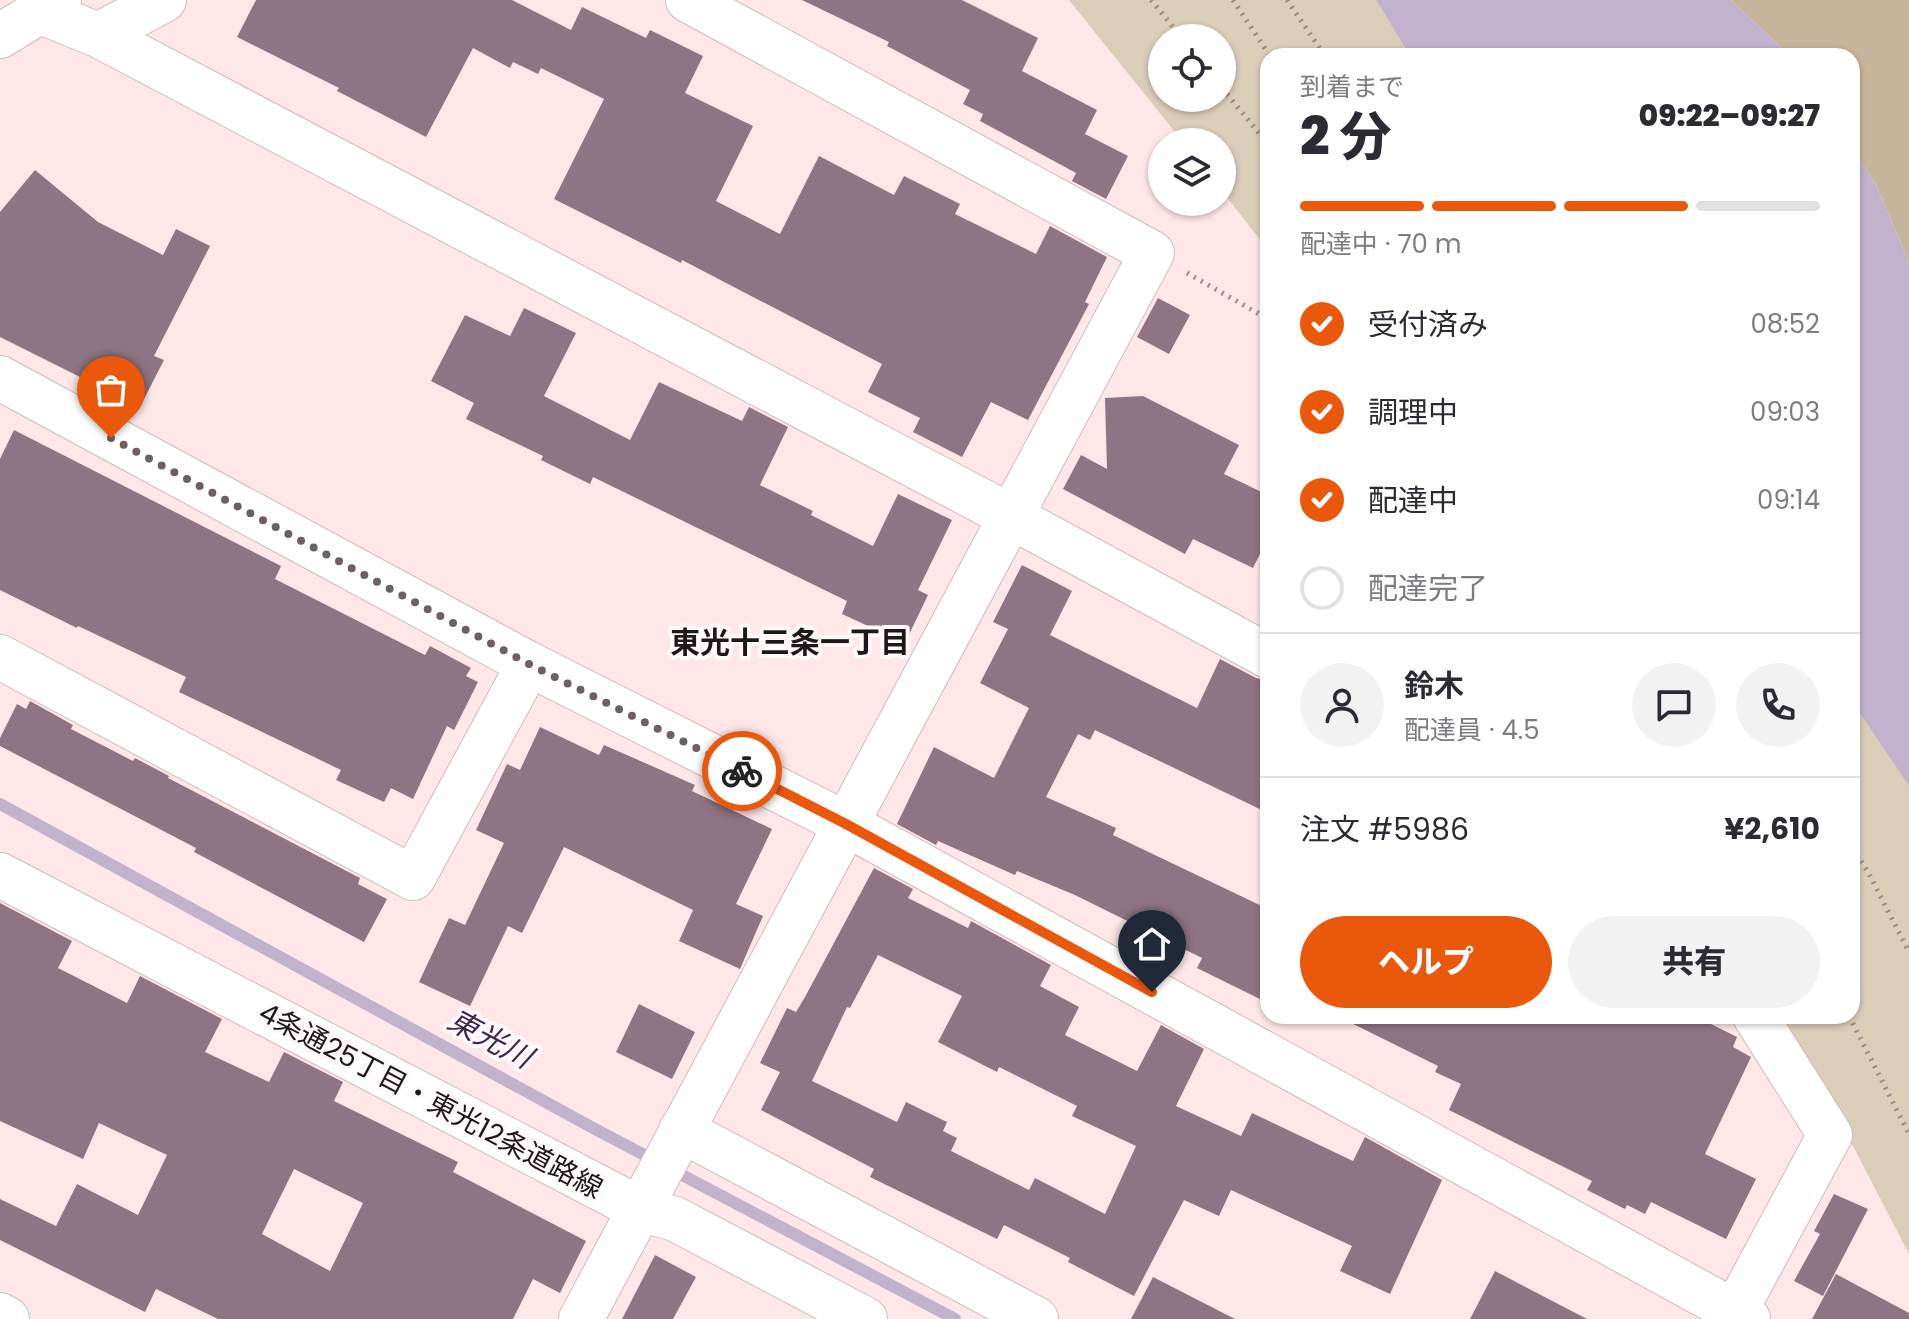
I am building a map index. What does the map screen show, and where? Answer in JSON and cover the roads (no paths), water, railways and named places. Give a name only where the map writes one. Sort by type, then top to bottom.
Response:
[{"type":"street","points":[[98,35],[164,0]]},
{"type":"street","points":[[581,1319],[1152,253],[688,0]]},
{"type":"street","points":[[0,36],[49,4],[98,35],[1010,516],[1260,652]]},
{"type":"street","points":[[0,378],[529,664],[846,824],[1738,1317],[1830,1135],[1760,1024]]},
{"type":"street","points":[[0,657],[413,878],[529,664]]},
{"type":"street","name":"4条通25丁目・東光12条道路線","points":[[0,875],[662,1167],[675,1219],[865,1319]]},
{"type":"street","points":[[662,1167],[1036,1319]]},
{"type":"street","points":[[0,1315],[7,1319]]},
{"type":"waterway","name":"東光川","points":[[0,804],[595,1129],[955,1319]]},
{"type":"district","name":"東光十三条一丁目","points":[[790,643]]}]
